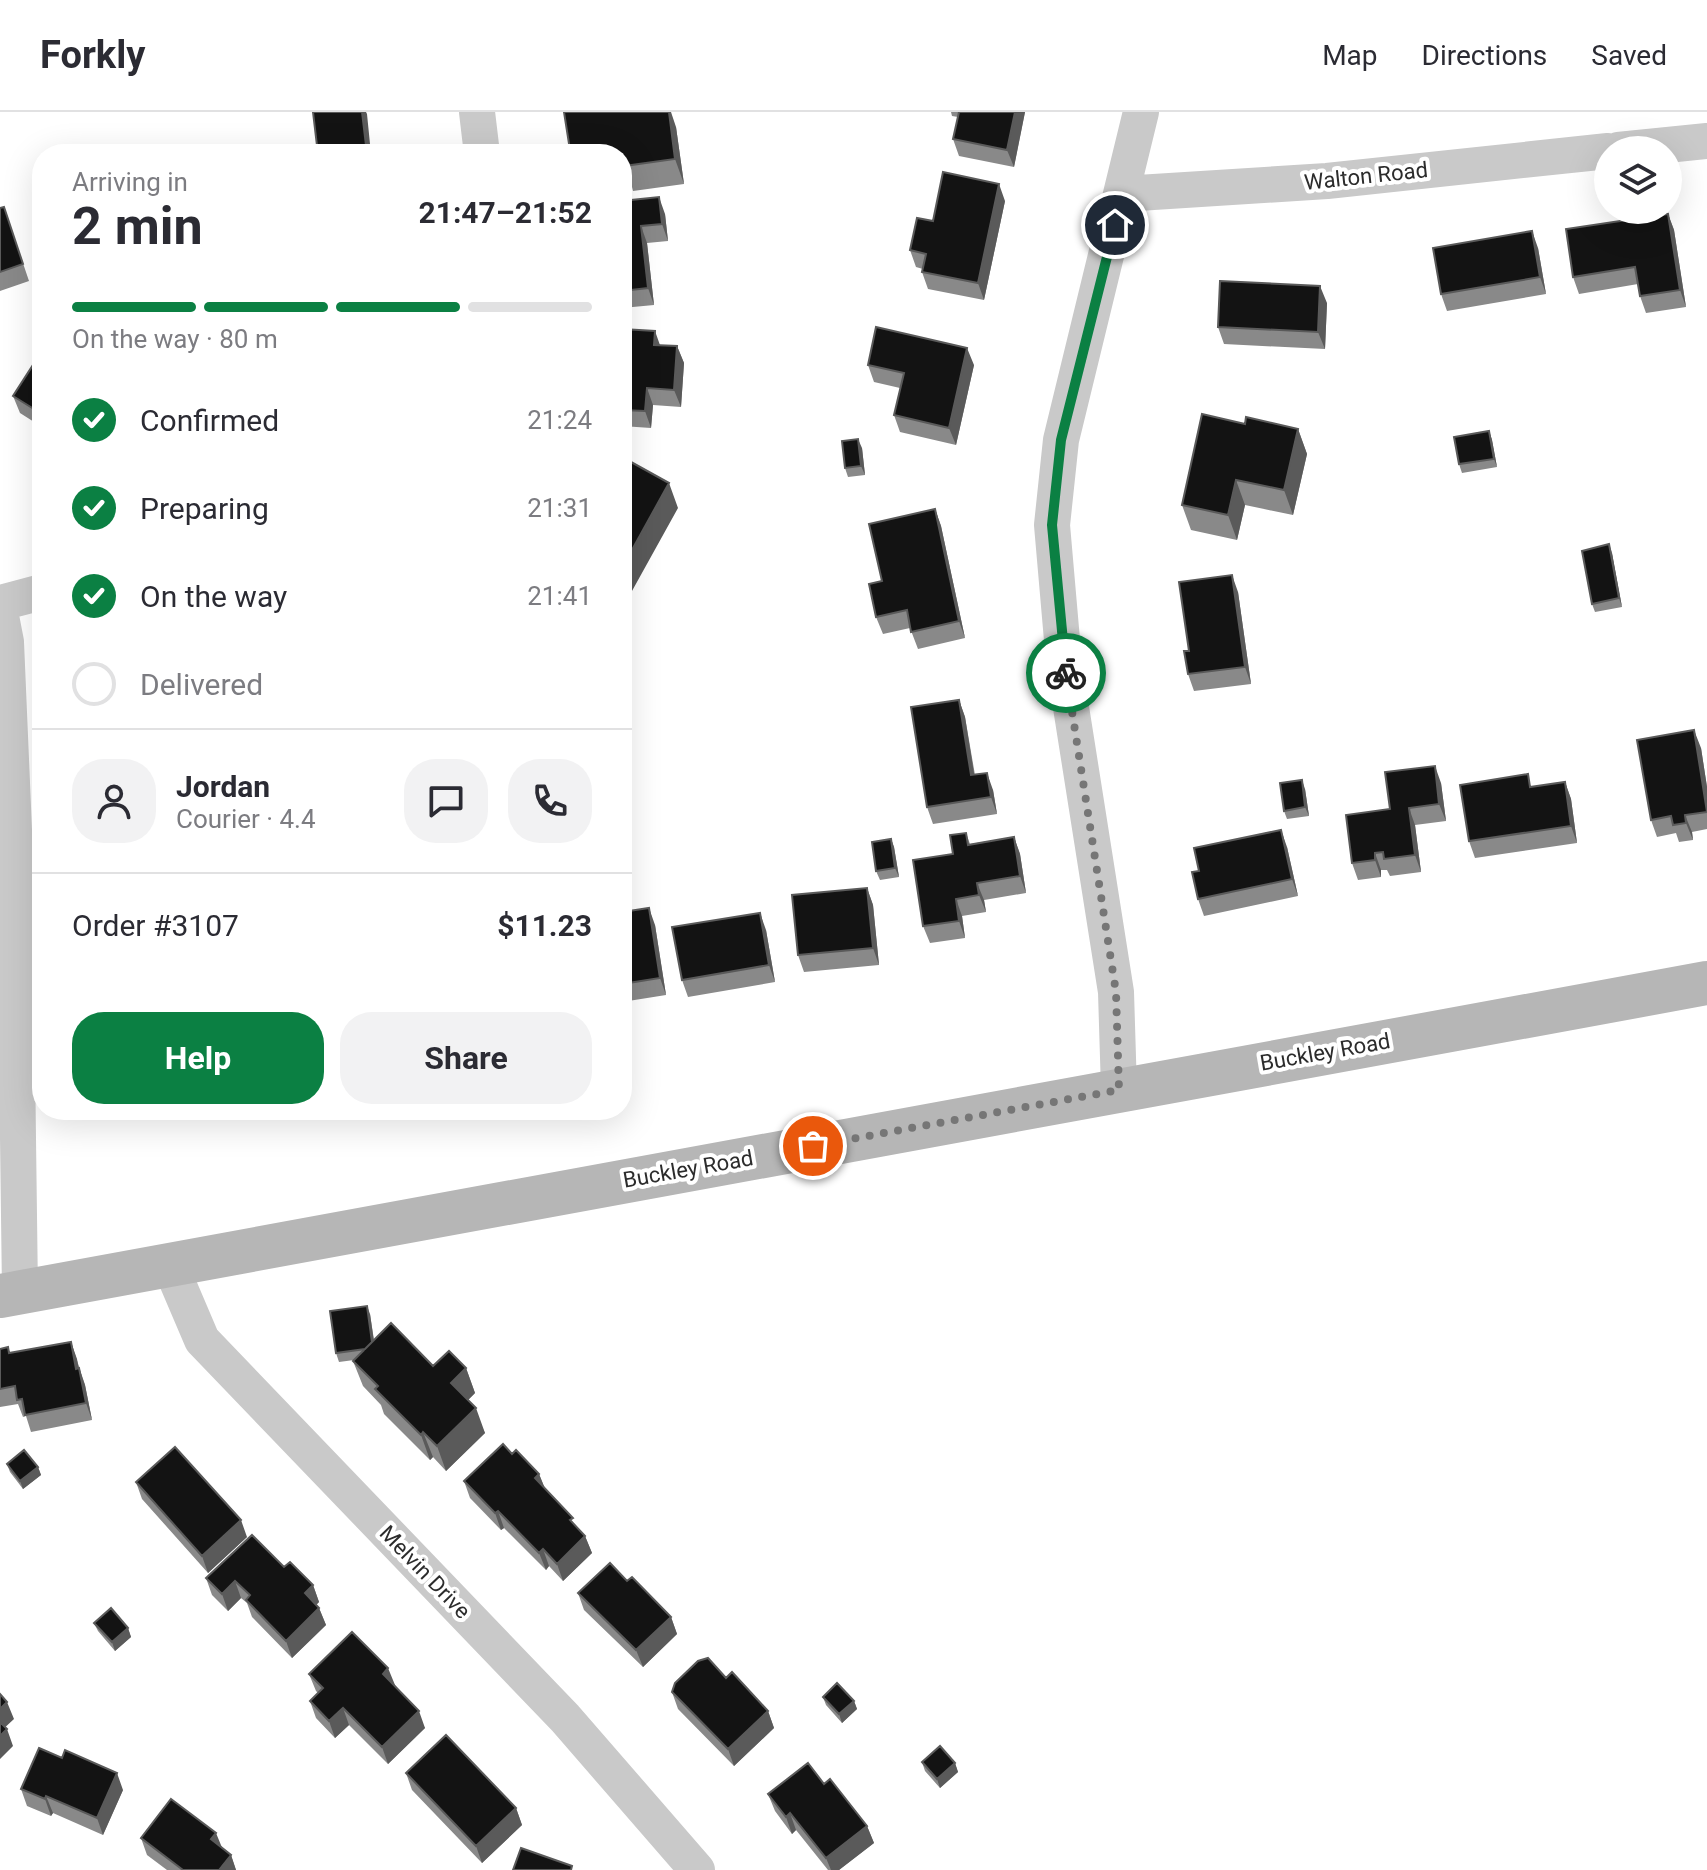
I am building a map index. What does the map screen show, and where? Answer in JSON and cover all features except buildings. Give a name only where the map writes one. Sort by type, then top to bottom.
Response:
[{"type":"street","points":[[477,112],[481,144]]},
{"type":"street","points":[[1119,1090],[1116,992],[1064,663],[1052,525],[1061,440],[1141,112]]},
{"type":"street","points":[[1682,144],[1707,141]]},
{"type":"street","name":"Walton Road","points":[[1122,194],[1327,181],[1594,152]]},
{"type":"street","points":[[0,603],[32,595]]},
{"type":"street","points":[[0,611],[6,642],[14,830],[10,1294]]},
{"type":"street","name":"Buckley Road","points":[[10,1294],[1707,983]]},
{"type":"street","name":"Melvin Drive","points":[[170,1265],[202,1340],[565,1718],[697,1870]]},
{"type":"way so far","points":[[813,1146],[1119,1090],[1116,992],[1066,673]]},
{"type":"route","points":[[1066,673],[1052,525],[1061,440],[1115,225]]}]
